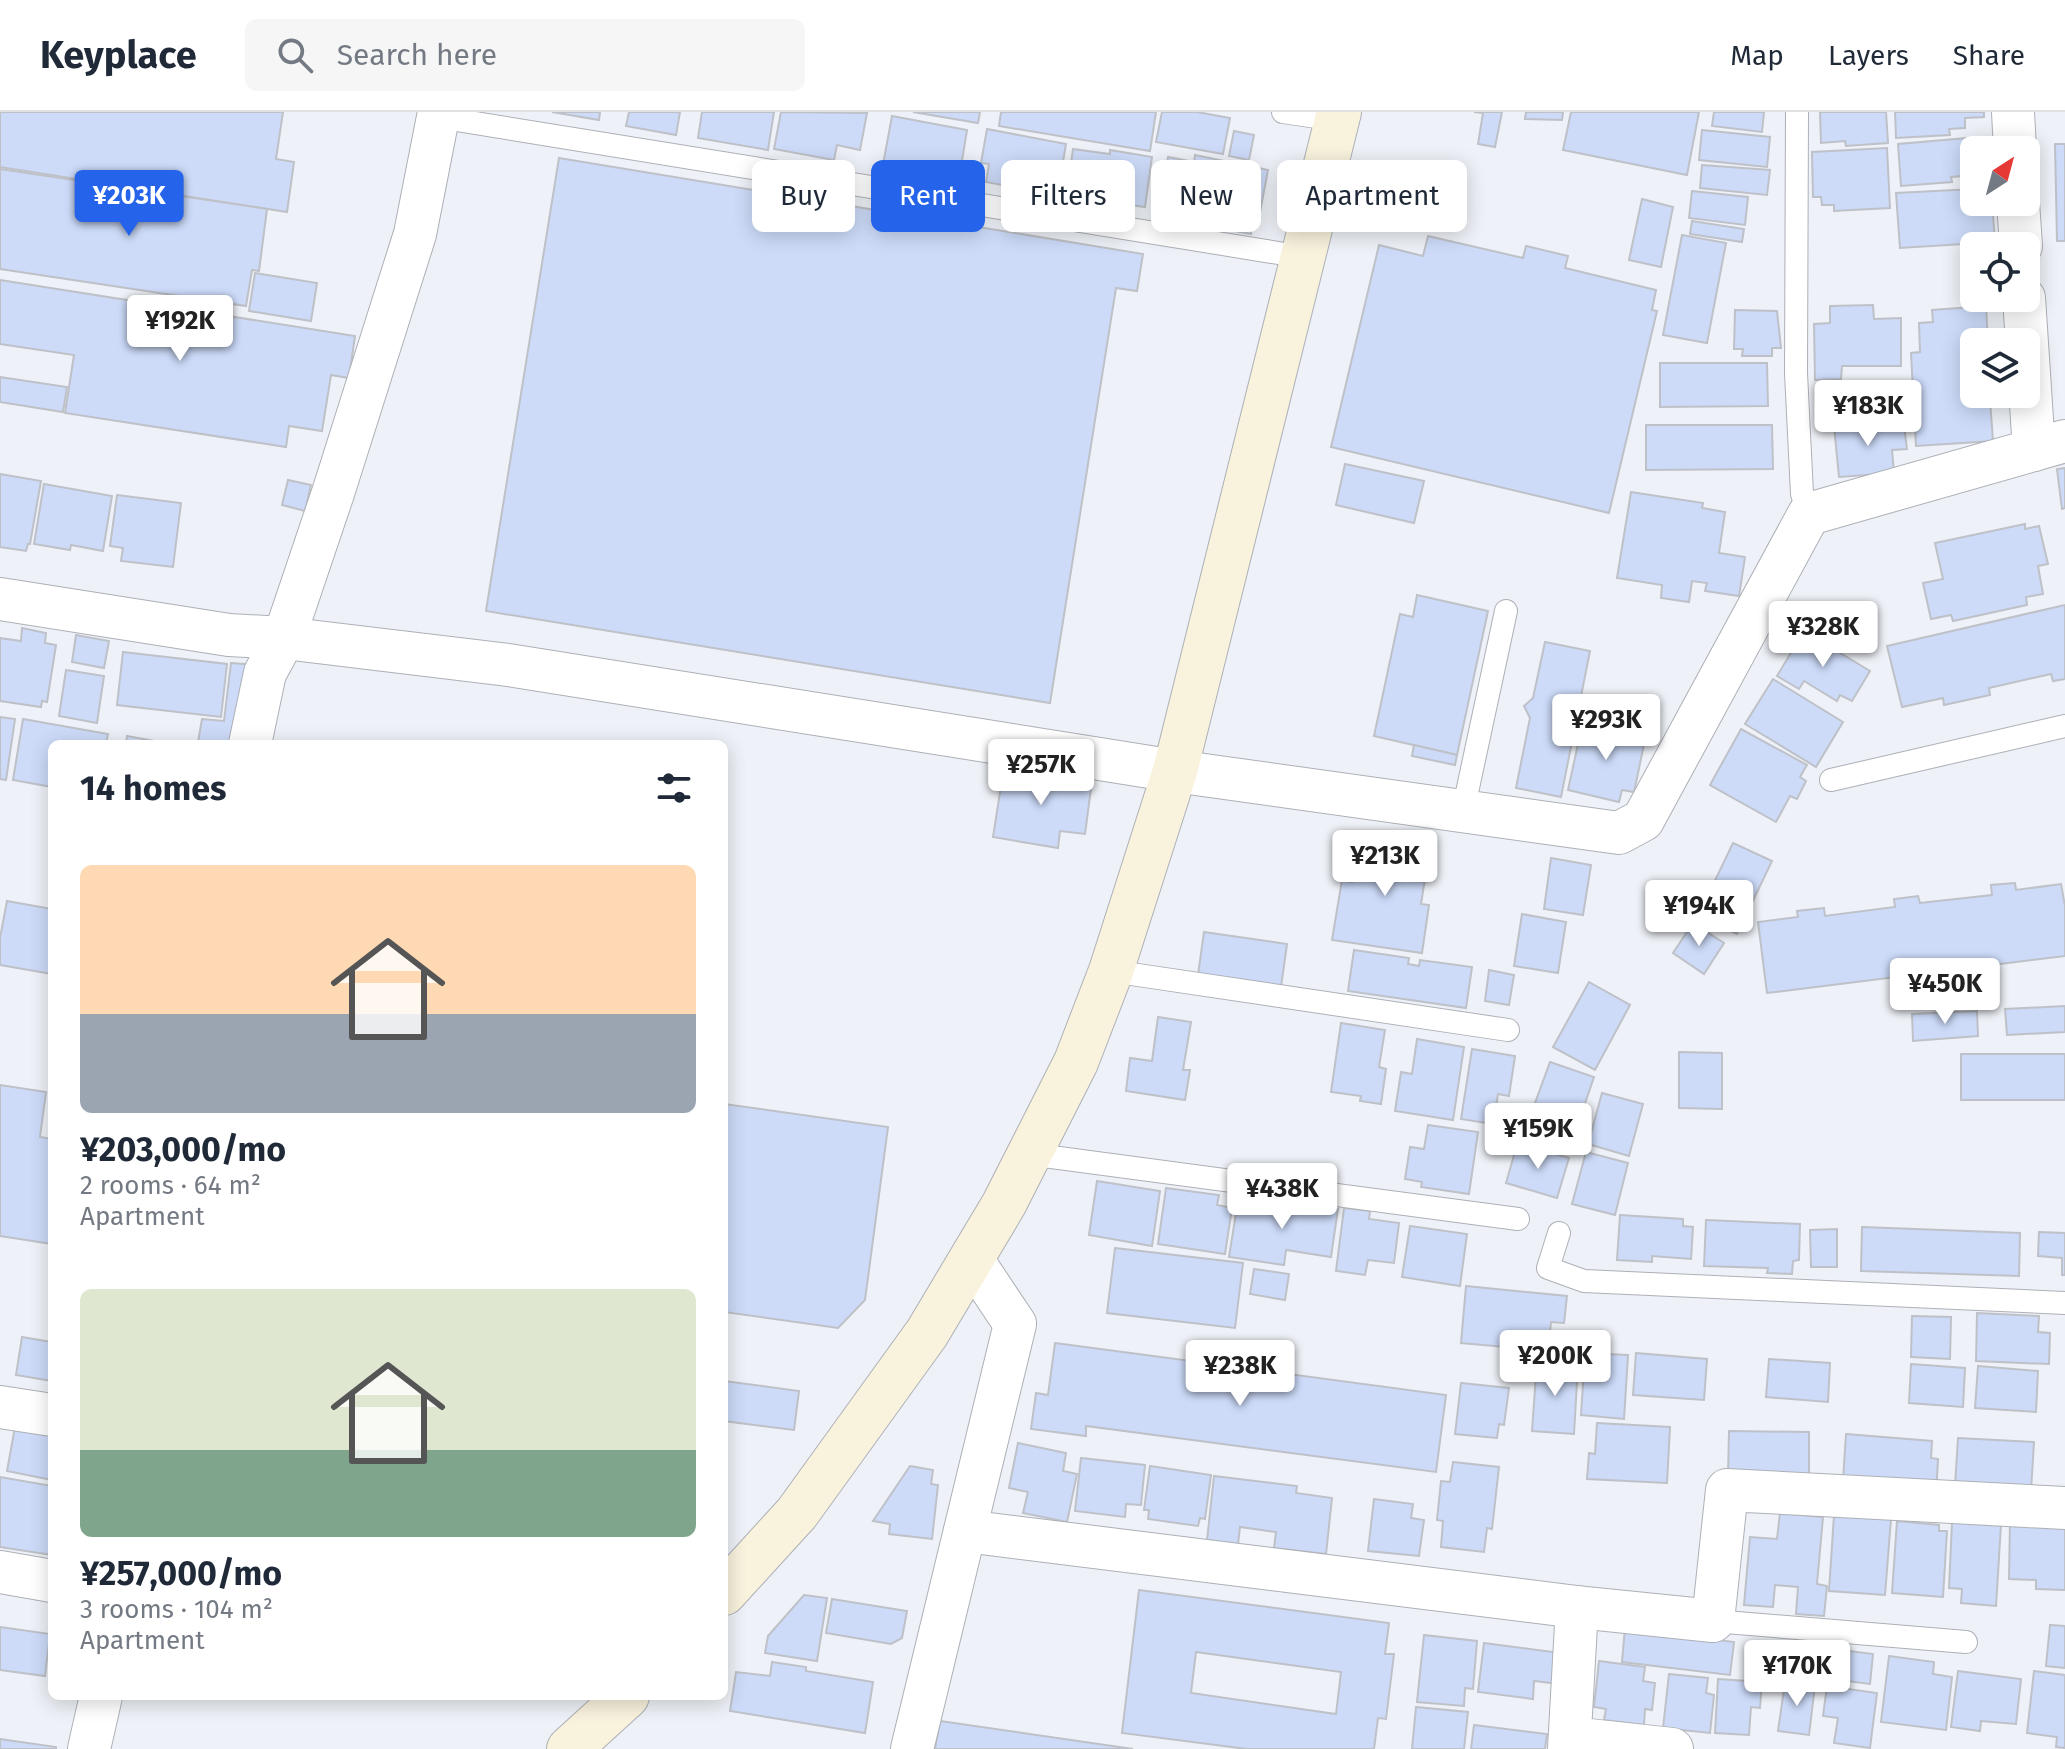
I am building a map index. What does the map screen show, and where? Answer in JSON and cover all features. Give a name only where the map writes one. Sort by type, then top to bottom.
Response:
[{"type":"street","points":[[2013,112],[2014,136]]},
{"type":"street","points":[[251,740],[265,673],[284,638],[415,234],[438,115]]},
{"type":"street","points":[[728,1589],[797,1513],[927,1333],[1004,1204],[1076,1062],[1111,971],[1175,771],[1338,116]]},
{"type":"street","points":[[0,599],[229,635],[284,638],[508,665],[1175,771],[1619,833],[1643,820],[1809,514],[2049,446],[2026,312]]},
{"type":"street","points":[[912,1749],[1015,1324],[971,1258]]},
{"type":"street","points":[[0,1407],[48,1414]]},
{"type":"street","points":[[965,1531],[1713,1621],[1727,1490],[2065,1508]]},
{"type":"street","points":[[0,1572],[48,1580]]},
{"type":"street","points":[[1577,1607],[1569,1744],[1672,1749]]},
{"type":"street","points":[[89,1749],[100,1700]]},
{"type":"street","points":[[569,1749],[623,1700]]},
{"type":"lane","points":[[1283,112],[1338,116]]},
{"type":"lane","points":[[1797,112],[1796,373],[1802,494],[1809,514]]},
{"type":"lane","points":[[438,115],[1303,257]]},
{"type":"lane","points":[[1463,811],[1506,611]]},
{"type":"lane","points":[[1831,780],[2065,726]]},
{"type":"lane","points":[[1111,971],[1508,1030]]},
{"type":"lane","points":[[1029,1154],[1518,1219]]},
{"type":"lane","points":[[1559,1233],[1548,1268],[1584,1281],[2065,1303]]},
{"type":"lane","points":[[1713,1621],[1966,1642]]},
{"type":"building","points":[[0,112],[283,112],[276,159],[294,162],[287,212],[0,167]]},
{"type":"building","points":[[552,112],[600,112],[599,120]]},
{"type":"building","points":[[629,112],[680,112],[676,135],[626,126]]},
{"type":"building","points":[[702,112],[774,112],[768,150],[698,138]]},
{"type":"building","points":[[781,112],[867,113],[860,150],[837,145],[834,160],[774,149]]},
{"type":"building","points":[[913,112],[980,112],[978,123]]},
{"type":"building","points":[[1001,112],[1156,112],[1150,151],[999,126]]},
{"type":"building","points":[[1162,112],[1197,112],[1230,118],[1223,154],[1156,142]]},
{"type":"building","points":[[1474,112],[1502,112],[1495,147],[1478,144],[1483,113]]},
{"type":"building","points":[[1526,112],[1563,112],[1562,120],[1525,119]]},
{"type":"building","points":[[1571,112],[1699,112],[1687,175],[1563,150]]},
{"type":"building","points":[[1714,112],[1764,112],[1762,132],[1712,126]]},
{"type":"building","points":[[1820,112],[1886,112],[1888,143],[1846,146],[1845,141],[1821,143]]},
{"type":"building","points":[[1895,112],[1984,112],[1984,117],[1965,118],[1965,128],[1949,129],[1950,135],[1896,138]]},
{"type":"building","points":[[892,116],[967,130],[962,160],[884,160]]},
{"type":"building","points":[[987,129],[1066,144],[1063,160],[1001,160],[1001,185],[986,182],[989,164],[982,160]]},
{"type":"building","points":[[1702,130],[1770,137],[1767,167],[1699,160]]},
{"type":"building","points":[[1234,131],[1254,135],[1249,160],[1229,156]]},
{"type":"building","points":[[1960,139],[1960,176],[1951,177],[1952,182],[1901,186],[1898,144]]},
{"type":"building","points":[[2055,144],[2065,144],[2065,241],[2057,241]]},
{"type":"building","points":[[1887,148],[1890,208],[1834,211],[1834,205],[1822,205],[1821,197],[1813,197],[1812,152]]},
{"type":"building","points":[[1073,149],[1110,154],[1110,150],[1152,157],[1145,207],[1135,206],[1135,160],[1071,160]]},
{"type":"building","points":[[1195,155],[1219,160],[1194,160]]},
{"type":"building","points":[[559,158],[752,190],[752,232],[855,232],[855,207],[871,209],[871,232],[985,232],[985,228],[1143,254],[1137,291],[1116,288],[1050,703],[486,611]]},
{"type":"building","points":[[1702,165],[1770,170],[1767,195],[1700,188]]},
{"type":"building","points":[[0,169],[267,209],[259,271],[252,270],[246,306],[0,269]]},
{"type":"building","points":[[1261,169],[1268,170],[1261,207]]},
{"type":"building","points":[[1960,190],[1960,216],[1993,216],[1994,232],[1960,232],[1960,244],[1900,248],[1896,193]]},
{"type":"building","points":[[1692,191],[1748,197],[1745,225],[1689,218]]},
{"type":"building","points":[[1642,199],[1673,207],[1661,267],[1629,260]]},
{"type":"building","points":[[1692,221],[1744,229],[1742,242],[1690,234]]},
{"type":"building","points":[[1682,235],[1726,243],[1707,343],[1663,335]]},
{"type":"building","points":[[1428,236],[1523,258],[1526,246],[1568,256],[1565,268],[1656,290],[1652,310],[1657,311],[1609,513],[1331,447],[1379,245],[1423,256]]},
{"type":"building","points":[[255,273],[317,283],[311,321],[249,311]]},
{"type":"building","points":[[0,280],[355,336],[349,378],[331,375],[322,431],[289,426],[286,447],[65,413],[74,355],[0,344]]},
{"type":"building","points":[[1873,305],[1874,319],[1901,318],[1901,366],[1842,366],[1841,379],[1815,380],[1814,324],[1830,323],[1830,306]]},
{"type":"building","points":[[1960,308],[1960,312],[1986,312],[1987,328],[1960,328],[1960,408],[1991,408],[1993,441],[1916,446],[1911,353],[1920,352],[1919,323],[1933,322],[1932,310]]},
{"type":"building","points":[[1735,310],[1777,311],[1781,348],[1772,348],[1772,356],[1742,356],[1743,349],[1734,349]]},
{"type":"building","points":[[1660,363],[1767,363],[1768,406],[1660,407]]},
{"type":"building","points":[[0,377],[67,387],[63,412],[0,402]]},
{"type":"building","points":[[1891,422],[1891,427],[1904,426],[1907,449],[1892,450],[1894,473],[1839,477],[1834,426]]},
{"type":"building","points":[[1646,425],[1772,425],[1773,469],[1646,470]]},
{"type":"building","points":[[1345,464],[1424,481],[1414,523],[1336,505]]},
{"type":"building","points":[[2065,468],[2065,508],[2062,509],[2057,469]]},
{"type":"building","points":[[0,474],[41,481],[30,544],[26,551],[0,547]]},
{"type":"building","points":[[288,480],[311,485],[305,511],[282,505]]},
{"type":"building","points":[[44,484],[112,496],[103,551],[71,545],[70,550],[34,544]]},
{"type":"building","points":[[1631,492],[1703,503],[1702,508],[1725,512],[1719,553],[1745,557],[1739,596],[1705,591],[1707,583],[1692,581],[1689,602],[1661,598],[1662,585],[1617,578]]},
{"type":"building","points":[[117,495],[181,503],[173,567],[121,561],[123,548],[110,546]]},
{"type":"building","points":[[2025,524],[2025,529],[2039,526],[2048,564],[2038,566],[2043,594],[2026,597],[2027,605],[1953,621],[1951,615],[1931,619],[1923,583],[1943,579],[1935,543]]},
{"type":"building","points":[[1417,595],[1488,611],[1457,755],[1374,736],[1400,614],[1413,617]]},
{"type":"building","points":[[2065,605],[2065,679],[2053,681],[2051,674],[1989,688],[1990,695],[1944,705],[1943,698],[1902,707],[1887,646]]},
{"type":"building","points":[[22,628],[46,633],[45,643],[56,645],[47,702],[42,701],[41,707],[0,701],[0,638],[21,641]]},
{"type":"building","points":[[1804,631],[1870,671],[1852,701],[1840,695],[1837,701],[1804,681],[1799,689],[1777,676]]},
{"type":"building","points":[[76,635],[109,641],[104,668],[72,662]]},
{"type":"building","points":[[1545,642],[1590,651],[1561,797],[1516,788],[1530,718],[1524,706],[1533,698]]},
{"type":"building","points":[[123,652],[227,664],[221,717],[117,705]]},
{"type":"building","points":[[231,663],[260,665],[243,740],[198,740],[202,719],[224,721]]},
{"type":"building","points":[[66,670],[104,676],[97,723],[59,716]]},
{"type":"building","points":[[1773,679],[1843,722],[1816,767],[1745,724]]},
{"type":"building","points":[[0,717],[15,719],[6,780],[0,779]]},
{"type":"building","points":[[23,719],[108,734],[107,740],[48,740],[48,786],[13,780]]},
{"type":"building","points":[[1583,721],[1646,735],[1634,792],[1622,790],[1619,802],[1568,790]]},
{"type":"building","points":[[1741,729],[1807,765],[1800,777],[1806,781],[1797,799],[1790,796],[1776,822],[1710,785]]},
{"type":"building","points":[[127,736],[149,740],[126,740]]},
{"type":"building","points":[[1414,745],[1457,755],[1455,765],[1412,756]]},
{"type":"building","points":[[1004,767],[1092,781],[1085,834],[1060,831],[1058,848],[993,837]]},
{"type":"building","points":[[1367,836],[1410,842],[1409,850],[1429,853],[1421,904],[1429,905],[1422,953],[1332,940],[1342,880],[1352,882],[1357,855],[1363,856]]},
{"type":"building","points":[[1733,843],[1772,861],[1737,934],[1708,920],[1718,900],[1708,895]]},
{"type":"building","points":[[1551,858],[1591,865],[1583,915],[1544,909]]},
{"type":"building","points":[[2015,883],[2016,890],[2061,884],[2065,906],[2065,956],[1767,993],[1758,922],[1798,917],[1797,911],[1824,908],[1825,916],[1895,907],[1894,899],[1918,896],[1920,903],[1992,895],[1991,885]]},
{"type":"building","points":[[7,901],[48,908],[48,973],[0,965],[0,938]]},
{"type":"building","points":[[1522,914],[1566,922],[1558,973],[1514,966]]},
{"type":"building","points":[[1693,923],[1724,943],[1704,974],[1673,953]]},
{"type":"building","points":[[1204,932],[1287,944],[1281,987],[1198,975]]},
{"type":"building","points":[[1354,950],[1409,958],[1408,964],[1419,966],[1420,960],[1472,967],[1466,1008],[1348,991]]},
{"type":"building","points":[[1489,970],[1514,975],[1509,1005],[1485,1001]]},
{"type":"building","points":[[1589,982],[1630,1005],[1595,1070],[1553,1047]]},
{"type":"building","points":[[2065,1006],[2065,1032],[2007,1035],[2005,1009]]},
{"type":"building","points":[[1977,1011],[1978,1036],[1913,1041],[1912,1014]]},
{"type":"building","points":[[1158,1017],[1191,1022],[1183,1070],[1190,1070],[1185,1100],[1126,1091],[1130,1058],[1152,1061]]},
{"type":"building","points":[[1341,1023],[1385,1030],[1379,1067],[1386,1069],[1381,1104],[1360,1101],[1361,1096],[1331,1092]]},
{"type":"building","points":[[1417,1039],[1464,1047],[1453,1120],[1395,1111],[1401,1072],[1412,1074]]},
{"type":"building","points":[[1472,1049],[1515,1056],[1509,1096],[1498,1094],[1493,1124],[1461,1119]]},
{"type":"building","points":[[1679,1052],[1722,1053],[1722,1109],[1679,1108]]},
{"type":"building","points":[[1961,1054],[2065,1054],[2065,1100],[1961,1100]]},
{"type":"building","points":[[1550,1062],[1594,1077],[1571,1144],[1532,1130],[1537,1116],[1531,1114]]},
{"type":"building","points":[[0,1085],[46,1092],[40,1137],[48,1138],[48,1243],[0,1236]]},
{"type":"building","points":[[1602,1093],[1643,1104],[1629,1156],[1588,1144]]},
{"type":"building","points":[[728,1105],[888,1127],[865,1300],[838,1328],[728,1313]]},
{"type":"building","points":[[1428,1125],[1478,1132],[1469,1194],[1421,1187],[1422,1182],[1405,1179],[1410,1147],[1424,1149]]},
{"type":"building","points":[[1516,1148],[1533,1153],[1535,1148],[1569,1158],[1557,1198],[1506,1183]]},
{"type":"building","points":[[1586,1152],[1628,1163],[1615,1215],[1572,1204]]},
{"type":"building","points":[[1097,1181],[1160,1191],[1152,1246],[1089,1235]]},
{"type":"building","points":[[1166,1188],[1219,1195],[1217,1205],[1232,1208],[1225,1254],[1158,1244]]},
{"type":"building","points":[[1253,1196],[1338,1209],[1331,1257],[1286,1250],[1284,1265],[1229,1257],[1237,1207],[1251,1209]]},
{"type":"building","points":[[1344,1208],[1370,1211],[1369,1219],[1399,1223],[1394,1263],[1368,1260],[1365,1275],[1336,1271]]},
{"type":"building","points":[[1620,1215],[1683,1219],[1683,1226],[1693,1227],[1691,1259],[1652,1256],[1652,1262],[1617,1260]]},
{"type":"building","points":[[1706,1220],[1800,1224],[1799,1260],[1793,1261],[1792,1274],[1767,1273],[1768,1268],[1704,1266]]},
{"type":"building","points":[[1410,1226],[1467,1234],[1460,1286],[1402,1277]]},
{"type":"building","points":[[1862,1227],[2020,1233],[2019,1276],[1861,1271]]},
{"type":"building","points":[[1837,1229],[1837,1267],[1811,1267],[1810,1230]]},
{"type":"building","points":[[2039,1232],[2065,1233],[2065,1275],[2062,1275],[2062,1258],[2038,1256]]},
{"type":"building","points":[[1115,1248],[1243,1263],[1235,1328],[1107,1313]]},
{"type":"building","points":[[1254,1269],[1289,1274],[1285,1300],[1250,1294]]},
{"type":"building","points":[[1466,1286],[1567,1296],[1564,1323],[1551,1322],[1550,1332],[1532,1331],[1531,1346],[1461,1343]]},
{"type":"building","points":[[1977,1313],[2039,1316],[2038,1332],[2050,1333],[2049,1364],[1976,1361]]},
{"type":"building","points":[[1912,1316],[1951,1317],[1950,1359],[1911,1357]]},
{"type":"building","points":[[22,1337],[48,1341],[48,1380],[16,1375]]},
{"type":"building","points":[[1055,1343],[1446,1395],[1436,1472],[1086,1426],[1086,1436],[1031,1429],[1036,1393],[1048,1395]]},
{"type":"building","points":[[1585,1353],[1628,1355],[1624,1419],[1581,1415]]},
{"type":"building","points":[[1636,1353],[1707,1359],[1704,1400],[1633,1395]]},
{"type":"building","points":[[1769,1359],[1830,1363],[1828,1402],[1766,1397]]},
{"type":"building","points":[[1537,1361],[1578,1364],[1574,1434],[1532,1431]]},
{"type":"building","points":[[1911,1364],[1965,1368],[1963,1407],[1909,1403]]},
{"type":"building","points":[[1978,1366],[2038,1371],[2036,1412],[1975,1408]]},
{"type":"building","points":[[728,1382],[799,1391],[794,1430],[728,1422]]},
{"type":"building","points":[[1461,1383],[1509,1388],[1504,1425],[1499,1424],[1497,1438],[1455,1434]]},
{"type":"building","points":[[1597,1423],[1670,1427],[1667,1483],[1587,1479],[1589,1453],[1595,1454]]},
{"type":"building","points":[[15,1427],[48,1433],[48,1479],[7,1471]]},
{"type":"building","points":[[1729,1431],[1809,1432],[1809,1479],[1728,1477]]},
{"type":"building","points":[[1846,1434],[1932,1441],[1931,1458],[1938,1459],[1936,1495],[1843,1481]]},
{"type":"building","points":[[1958,1438],[2034,1442],[2031,1491],[1955,1486]]},
{"type":"building","points":[[1018,1443],[1066,1453],[1063,1471],[1077,1474],[1067,1522],[1023,1513],[1028,1492],[1009,1488]]},
{"type":"building","points":[[1081,1458],[1145,1465],[1141,1505],[1126,1504],[1125,1517],[1075,1511]]},
{"type":"building","points":[[1453,1462],[1499,1467],[1492,1529],[1487,1528],[1484,1552],[1441,1547],[1443,1521],[1437,1520],[1441,1481],[1450,1482]]},
{"type":"building","points":[[910,1466],[933,1470],[931,1484],[938,1485],[932,1539],[889,1534],[890,1524],[873,1521]]},
{"type":"building","points":[[1150,1466],[1211,1475],[1205,1519],[1200,1518],[1198,1526],[1148,1519],[1149,1510],[1144,1510]]},
{"type":"building","points":[[1214,1476],[1297,1486],[1296,1493],[1332,1498],[1326,1554],[1274,1548],[1276,1532],[1240,1527],[1238,1544],[1207,1540]]},
{"type":"building","points":[[0,1477],[48,1485],[48,1554],[0,1547]]},
{"type":"building","points":[[1374,1499],[1413,1504],[1411,1518],[1424,1520],[1419,1556],[1368,1551]]},
{"type":"building","points":[[1780,1513],[1823,1517],[1817,1584],[1827,1586],[1824,1616],[1796,1614],[1798,1587],[1775,1585],[1773,1607],[1744,1605],[1750,1537],[1777,1539]]},
{"type":"building","points":[[1834,1515],[1891,1519],[1885,1595],[1829,1591]]},
{"type":"building","points":[[1897,1521],[1939,1525],[1939,1531],[1947,1531],[1943,1597],[1892,1593]]},
{"type":"building","points":[[2010,1521],[2065,1523],[2065,1590],[2036,1589],[2036,1580],[2009,1579]]},
{"type":"building","points":[[1952,1522],[2001,1525],[1996,1606],[1961,1603],[1962,1589],[1949,1588]]},
{"type":"building","points":[[1139,1590],[1389,1623],[1385,1654],[1394,1654],[1386,1719],[1378,1718],[1374,1749],[1247,1749],[1122,1733]],"holes":[[[1196,1652],[1341,1672],[1336,1714],[1191,1693]]]},
{"type":"building","points":[[804,1595],[827,1598],[817,1661],[765,1653],[768,1636]]},
{"type":"building","points":[[832,1599],[907,1611],[902,1638],[891,1644],[826,1633]]},
{"type":"building","points":[[2050,1625],[2065,1626],[2065,1668],[2046,1666]]},
{"type":"building","points":[[0,1627],[48,1634],[45,1676],[0,1670]]},
{"type":"building","points":[[1625,1628],[1734,1642],[1730,1675],[1622,1662]]},
{"type":"building","points":[[1424,1635],[1477,1641],[1473,1689],[1465,1688],[1464,1706],[1417,1702]]},
{"type":"building","points":[[1773,1641],[1873,1654],[1870,1684],[1769,1671]]},
{"type":"building","points":[[1484,1643],[1561,1653],[1558,1684],[1534,1681],[1533,1699],[1478,1692]]},
{"type":"building","points":[[1889,1656],[1934,1662],[1933,1674],[1952,1677],[1946,1730],[1881,1722]]},
{"type":"building","points":[[1599,1661],[1645,1667],[1643,1681],[1655,1683],[1652,1710],[1645,1709],[1644,1725],[1604,1720],[1606,1709],[1594,1707]]},
{"type":"building","points":[[772,1662],[873,1682],[865,1733],[730,1711],[736,1672],[770,1676]]},
{"type":"building","points":[[1958,1671],[2021,1679],[2016,1724],[1981,1721],[1980,1731],[1951,1727]]},
{"type":"building","points":[[2034,1671],[2065,1675],[2065,1748],[2056,1747],[2057,1737],[2027,1733]]},
{"type":"building","points":[[1669,1674],[1708,1678],[1706,1693],[1714,1695],[1710,1733],[1663,1728]]},
{"type":"building","points":[[1718,1679],[1762,1682],[1760,1708],[1751,1707],[1749,1735],[1715,1733]]},
{"type":"building","points":[[1785,1682],[1815,1685],[1809,1735],[1778,1731]]},
{"type":"building","points":[[1827,1686],[1877,1693],[1870,1748],[1834,1743],[1838,1718],[1823,1716]]},
{"type":"building","points":[[1416,1707],[1468,1712],[1464,1749],[1412,1749]]},
{"type":"building","points":[[940,1721],[1133,1749],[935,1749]]},
{"type":"building","points":[[1474,1725],[1547,1734],[1545,1749],[1471,1749]]},
{"type":"building","points":[[0,1739],[56,1747],[56,1749],[0,1749]]}]
